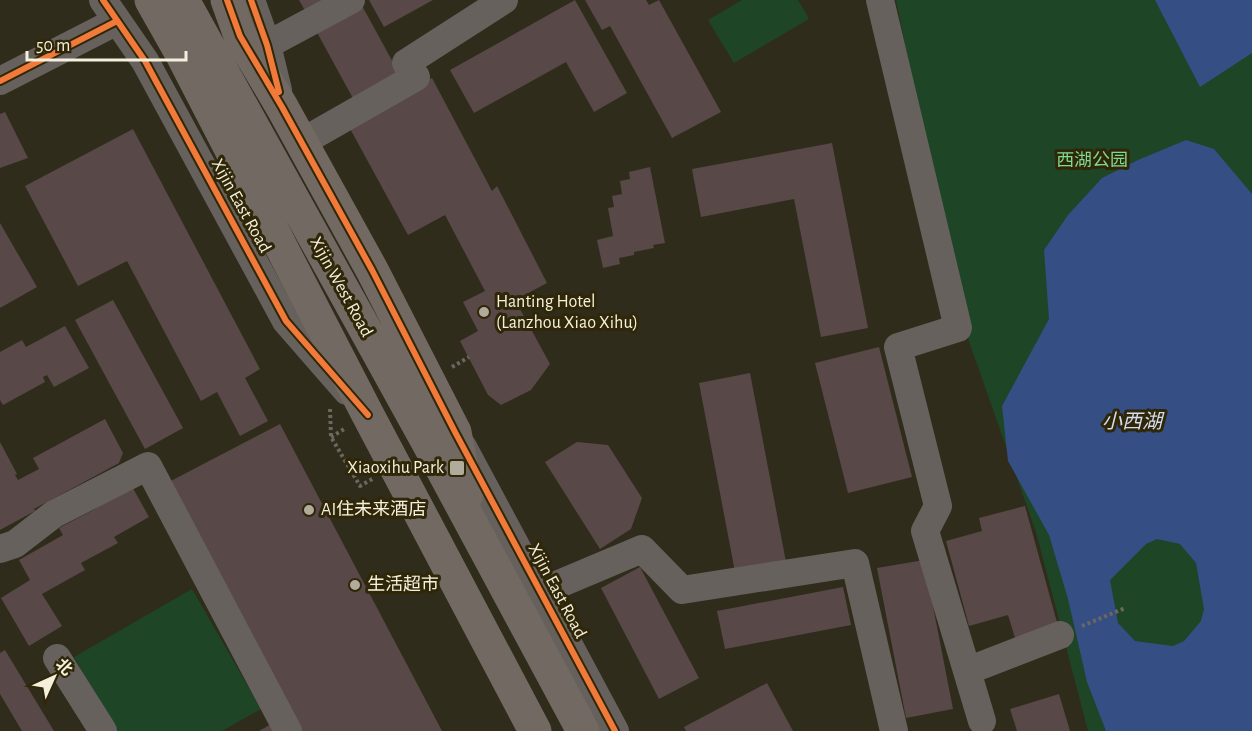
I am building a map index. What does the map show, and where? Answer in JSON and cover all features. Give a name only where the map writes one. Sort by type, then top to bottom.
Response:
[{"type":"main road","points":[[151,0],[195,49]]},
{"type":"main road","points":[[183,0],[195,49],[269,225]]},
{"type":"main road","points":[[227,0],[240,36],[302,142],[372,270],[455,432],[474,528],[583,731]]},
{"type":"main road","points":[[119,7],[269,225]]},
{"type":"main road","name":"Xijin West Road","points":[[195,49],[474,528]]},
{"type":"main road","name":"Xijin East Road","points":[[269,225],[535,731]]},
{"type":"street","points":[[251,0],[267,45],[282,107]]},
{"type":"street","points":[[267,45],[351,0]]},
{"type":"street","points":[[302,142],[416,77],[406,63],[504,0]]},
{"type":"street","points":[[880,0],[958,328],[897,347],[938,506],[925,531],[982,721]]},
{"type":"street","points":[[0,81],[119,7]]},
{"type":"street","name":"Xijin East Road","points":[[119,7],[145,62],[286,321],[368,415]]},
{"type":"street","name":"Xijin East Road","points":[[455,432],[615,731]]},
{"type":"street","points":[[0,549],[15,544],[54,514],[148,466],[288,731]]},
{"type":"street","points":[[540,592],[642,549],[682,590],[855,563],[894,731]]},
{"type":"street","points":[[967,671],[1060,635]]},
{"type":"street","points":[[57,658],[103,731]]},
{"type":"path","points":[[331,437],[360,486]]},
{"type":"path","points":[[1060,635],[1125,608]]},
{"type":"green space","points":[[742,0],[798,0],[809,19],[734,63],[708,20]]},
{"type":"green space","name":"西湖公园","points":[[896,0],[1252,0],[1252,731],[1088,731],[1036,532],[959,313]]},
{"type":"green space","points":[[192,589],[261,709],[222,731],[116,731],[74,657]]},
{"type":"water","points":[[1155,0],[1252,0],[1252,53],[1200,87]]},
{"type":"water","name":"小西湖","points":[[1186,140],[1214,149],[1252,194],[1252,731],[1106,731],[1087,682],[1068,599],[1049,535],[1008,461],[1002,406],[1049,319],[1044,250],[1068,215],[1102,178]],"holes":[[[1157,539],[1180,544],[1196,563],[1204,609],[1201,621],[1184,641],[1173,646],[1135,641],[1118,623],[1110,580],[1146,544]]]},
{"type":"building","points":[[299,0],[338,0],[308,16]]},
{"type":"building","points":[[369,0],[433,0],[384,27]]},
{"type":"building","points":[[575,0],[627,93],[594,112],[566,62],[474,113],[450,70]]},
{"type":"building","points":[[585,0],[646,0],[649,5],[659,0],[721,112],[672,138],[610,26],[602,30]]},
{"type":"building","points":[[360,2],[401,77],[355,102],[314,27]]},
{"type":"building","points":[[432,78],[492,191],[497,186],[547,283],[515,300],[550,364],[531,390],[501,405],[488,395],[460,341],[478,331],[463,302],[485,291],[445,215],[408,235],[347,123]]},
{"type":"building","points":[[5,112],[28,158],[0,168],[0,114]]},
{"type":"building","points":[[133,129],[260,369],[245,378],[268,421],[240,436],[217,392],[201,401],[127,261],[78,286],[25,186]]},
{"type":"building","points":[[832,143],[868,328],[821,337],[794,199],[701,217],[692,169]]},
{"type":"building","points":[[650,167],[665,243],[653,245],[654,248],[619,258],[620,264],[603,268],[597,240],[613,236],[608,208],[614,207],[612,196],[622,194],[620,181],[630,179],[629,172]]},
{"type":"building","points":[[0,223],[37,287],[0,308]]},
{"type":"building","points":[[113,300],[183,428],[145,449],[75,320]]},
{"type":"building","points":[[65,326],[89,368],[54,387],[47,375],[43,377],[45,382],[3,405],[0,400],[0,352],[22,340],[26,347]]},
{"type":"building","points":[[879,347],[912,477],[848,493],[815,363]]},
{"type":"building","points":[[750,373],[786,562],[735,572],[699,383]]},
{"type":"building","points":[[105,419],[123,453],[119,463],[0,530],[0,442],[18,480],[39,469],[33,458]]},
{"type":"building","points":[[280,424],[442,731],[298,731],[167,483]]},
{"type":"building","points":[[577,442],[608,445],[642,498],[631,529],[600,549],[545,462]]},
{"type":"building","points":[[129,481],[149,517],[114,537],[118,543],[81,563],[85,570],[42,594],[62,626],[29,646],[1,598],[30,580],[19,560],[63,535],[59,528],[95,509]]},
{"type":"building","points":[[1025,506],[1058,626],[1015,638],[1008,615],[969,626],[946,541],[982,531],[979,518]]},
{"type":"building","points":[[924,560],[953,709],[906,718],[877,568]]},
{"type":"building","points":[[640,567],[699,678],[659,699],[601,588]]},
{"type":"building","points":[[843,587],[851,625],[725,649],[717,611]]},
{"type":"building","points":[[5,650],[54,731],[22,731],[0,694],[0,653]]},
{"type":"building","points":[[767,683],[793,731],[686,731],[684,727]]},
{"type":"building","points":[[1059,694],[1070,731],[1017,731],[1010,709]]},
{"type":"building","points":[[273,723],[277,731],[259,731]]},
{"type":"cycle path","points":[[103,0],[145,61],[286,321],[368,415]]},
{"type":"cycle path","points":[[227,0],[240,36],[372,270],[455,432],[615,731]]},
{"type":"cycle path","points":[[251,0],[267,45],[279,92]]},
{"type":"cycle path","points":[[0,81],[117,21]]},
{"type":"place","name":"Hanting Hotel (Lanzhou Xiao Xihu)","points":[[484,312]]},
{"type":"place","name":"Xiaoxihu Park","points":[[457,468]]},
{"type":"place","name":"AI住未来酒店","points":[[309,510]]},
{"type":"place","name":"生活超市","points":[[355,585]]}]
